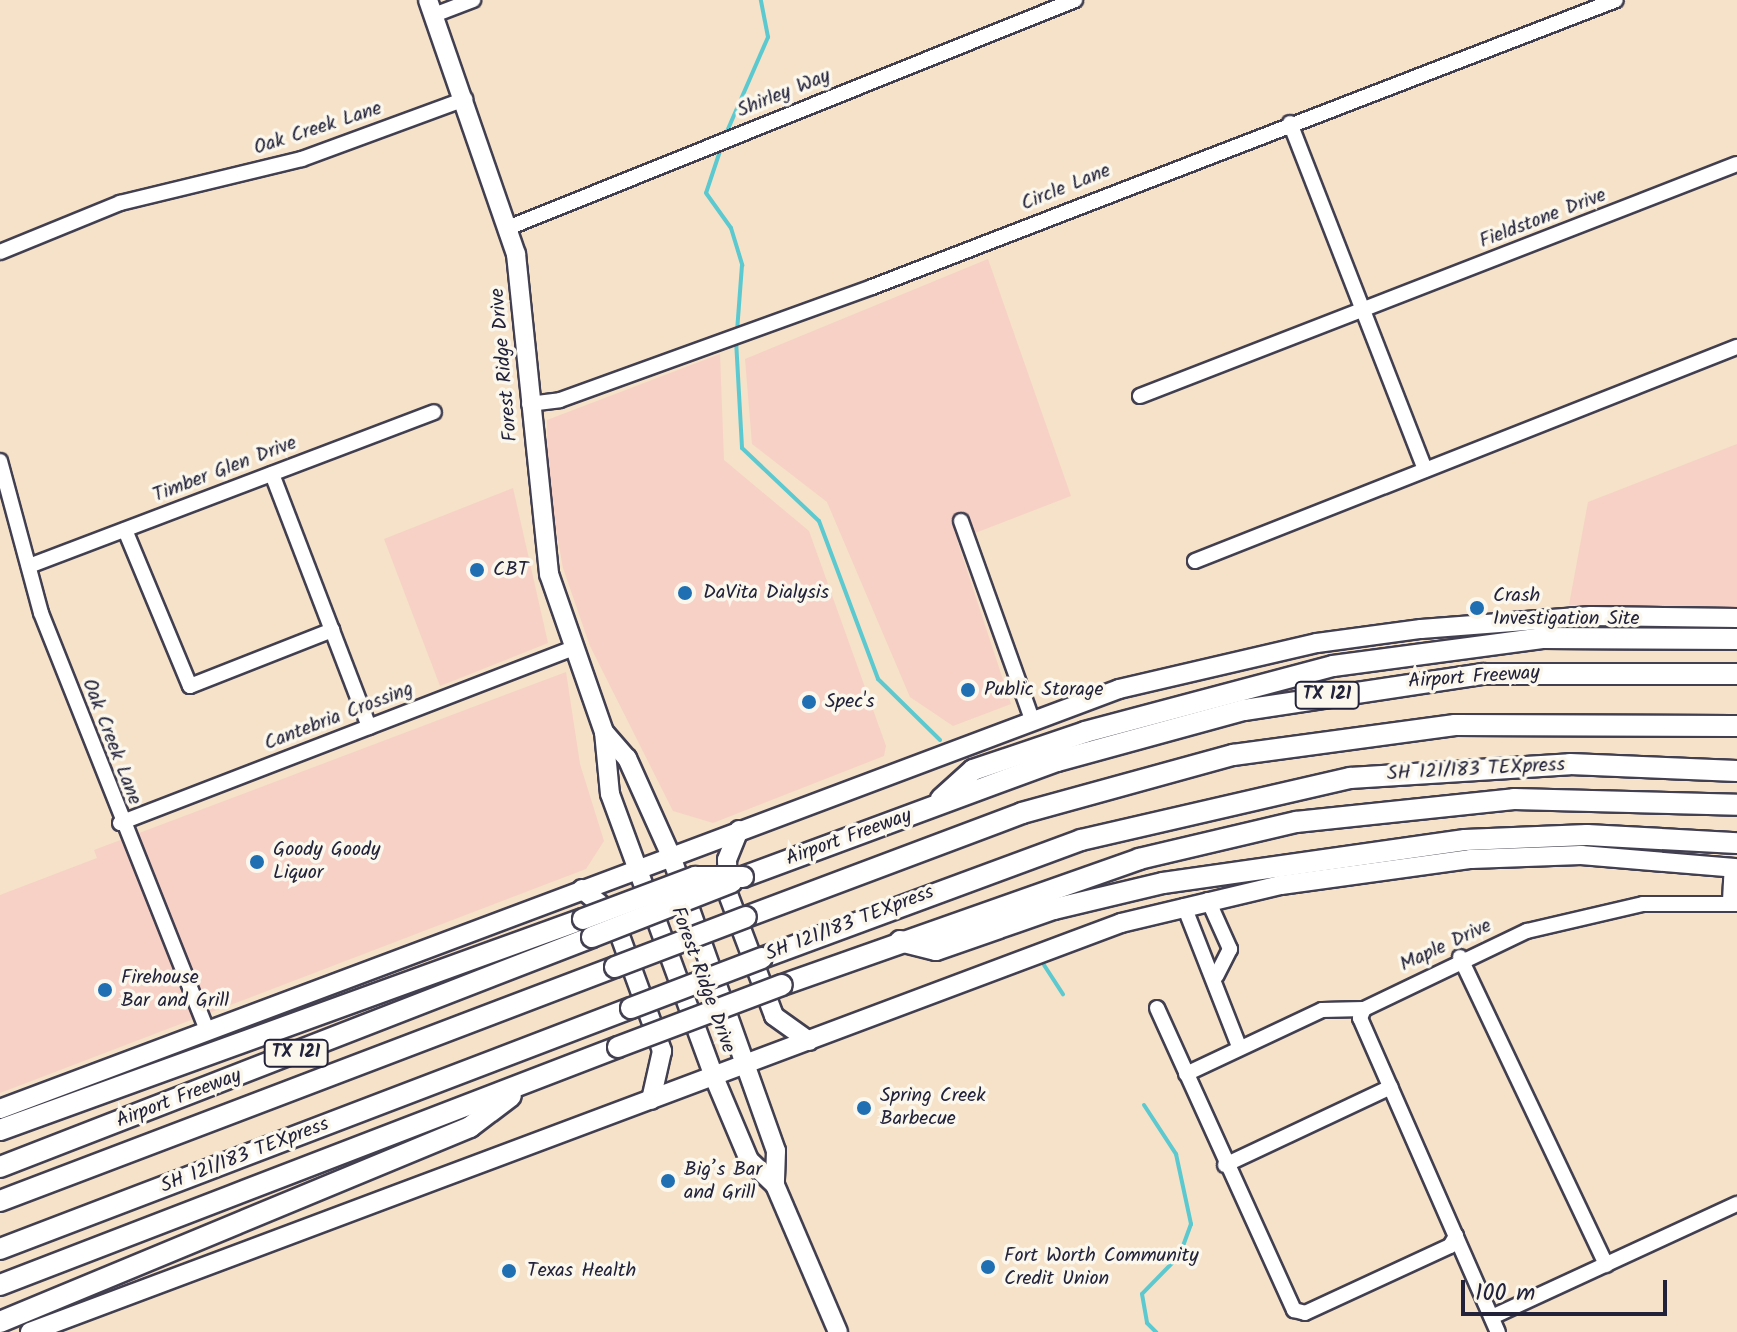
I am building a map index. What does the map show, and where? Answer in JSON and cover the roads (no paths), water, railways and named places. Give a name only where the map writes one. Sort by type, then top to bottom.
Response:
[{"type":"highway","points":[[933,807],[973,770],[1085,732],[1333,666],[1542,638],[1737,639]]},
{"type":"highway","name":"Airport Freeway","points":[[0,1167],[587,928],[750,875],[1149,732],[1382,686],[1483,674],[1737,674]]},
{"type":"highway","points":[[1676,722],[1737,715]]},
{"type":"highway","points":[[0,1201],[1022,813],[1233,755],[1455,725],[1676,722],[1737,726]]},
{"type":"highway","name":"SH 121/183 TEXpress","points":[[0,1249],[762,958],[1081,840],[1350,778],[1570,764],[1737,771]]},
{"type":"highway","points":[[0,1285],[782,985],[1139,859],[1296,822],[1514,799],[1737,805]]},
{"type":"highway","points":[[900,941],[936,950],[1054,909],[1163,883],[1465,840],[1587,835],[1737,843]]},
{"type":"highway","points":[[0,1130],[587,928]]},
{"type":"highway","points":[[0,1322],[470,1127],[530,1081]]},
{"type":"main road","name":"Forest Ridge Drive","points":[[431,7],[510,227],[526,315],[529,404],[547,562],[571,649],[604,732],[627,758],[671,856],[776,1151],[775,1185]]},
{"type":"main road","points":[[0,1109],[1031,717],[1211,665],[1401,631],[1591,616],[1737,618]]},
{"type":"main road","name":"Forest Ridge Drive","points":[[604,732],[602,766],[714,1077],[749,1160],[775,1185],[838,1332]]},
{"type":"main road","points":[[739,830],[727,860],[728,894],[774,1016],[809,1041]]},
{"type":"main road","points":[[30,1332],[714,1077],[1053,946],[1184,906],[1471,859],[1581,855],[1734,868]]},
{"type":"main road","points":[[582,889],[612,914],[662,1051],[651,1100]]},
{"type":"street","points":[[431,7],[473,0]]},
{"type":"street","name":"Shirley Way","points":[[510,227],[1075,0]]},
{"type":"street","name":"Circle Lane","points":[[529,404],[560,400],[746,333],[1616,0]]},
{"type":"street","name":"Oak Creek Lane","points":[[0,252],[120,203],[302,159],[465,99]]},
{"type":"street","points":[[1290,123],[1425,470]]},
{"type":"street","name":"Fieldstone Drive","points":[[1140,396],[1737,164]]},
{"type":"street","points":[[1195,561],[1737,347]]},
{"type":"street","name":"Timber Glen Drive","points":[[29,566],[434,412]]},
{"type":"street","name":"Oak Creek Lane","points":[[0,461],[29,566],[120,823],[207,1030]]},
{"type":"street","points":[[272,474],[369,727]]},
{"type":"street","points":[[961,521],[1031,717]]},
{"type":"street","points":[[125,530],[190,686],[332,630]]},
{"type":"street","name":"Cantebria Crossing","points":[[120,823],[571,649]]},
{"type":"street","points":[[1733,902],[1734,868]]},
{"type":"street","points":[[1208,900],[1230,949],[1216,976]]},
{"type":"street","name":"Maple Drive","points":[[1186,1074],[1239,1046],[1322,1010],[1364,1009],[1460,957],[1527,931],[1643,904],[1733,902]]},
{"type":"street","points":[[1184,906],[1216,976],[1218,1002],[1239,1046]]},
{"type":"street","points":[[1460,957],[1606,1265]]},
{"type":"street","points":[[1157,1008],[1225,1165],[1294,1310],[1305,1313],[1450,1246],[1456,1236]]},
{"type":"street","points":[[1364,1009],[1360,1018],[1498,1332]]},
{"type":"street","points":[[1225,1165],[1391,1087]]},
{"type":"street","points":[[1492,1317],[1737,1204]]},
{"type":"waterway","points":[[725,136],[768,37],[761,0]]},
{"type":"waterway","points":[[721,148],[706,193],[731,228],[742,265],[737,331]]},
{"type":"waterway","points":[[736,340],[742,448],[819,521],[878,679],[940,740]]},
{"type":"waterway","points":[[1044,965],[1063,994]]},
{"type":"waterway","points":[[1144,1105],[1176,1154],[1191,1224],[1180,1255],[1142,1294],[1147,1323],[1156,1332]]},
{"type":"place","name":"CBT","points":[[477,570]]},
{"type":"place","name":"DaVita Dialysis","points":[[685,593]]},
{"type":"place","name":"Crash Investigation Site","points":[[1477,608]]},
{"type":"place","name":"Public Storage","points":[[968,690]]},
{"type":"place","name":"Spec's","points":[[809,702]]},
{"type":"place","name":"Goody Goody Liquor","points":[[257,862]]},
{"type":"place","name":"Firehouse Bar and Grill","points":[[105,990]]},
{"type":"place","name":"Spring Creek Barbecue","points":[[864,1108]]},
{"type":"place","name":"Big’s Bar and Grill","points":[[668,1181]]},
{"type":"place","name":"Fort Worth Community Credit Union","points":[[988,1267]]},
{"type":"place","name":"Texas Health","points":[[509,1271]]}]
